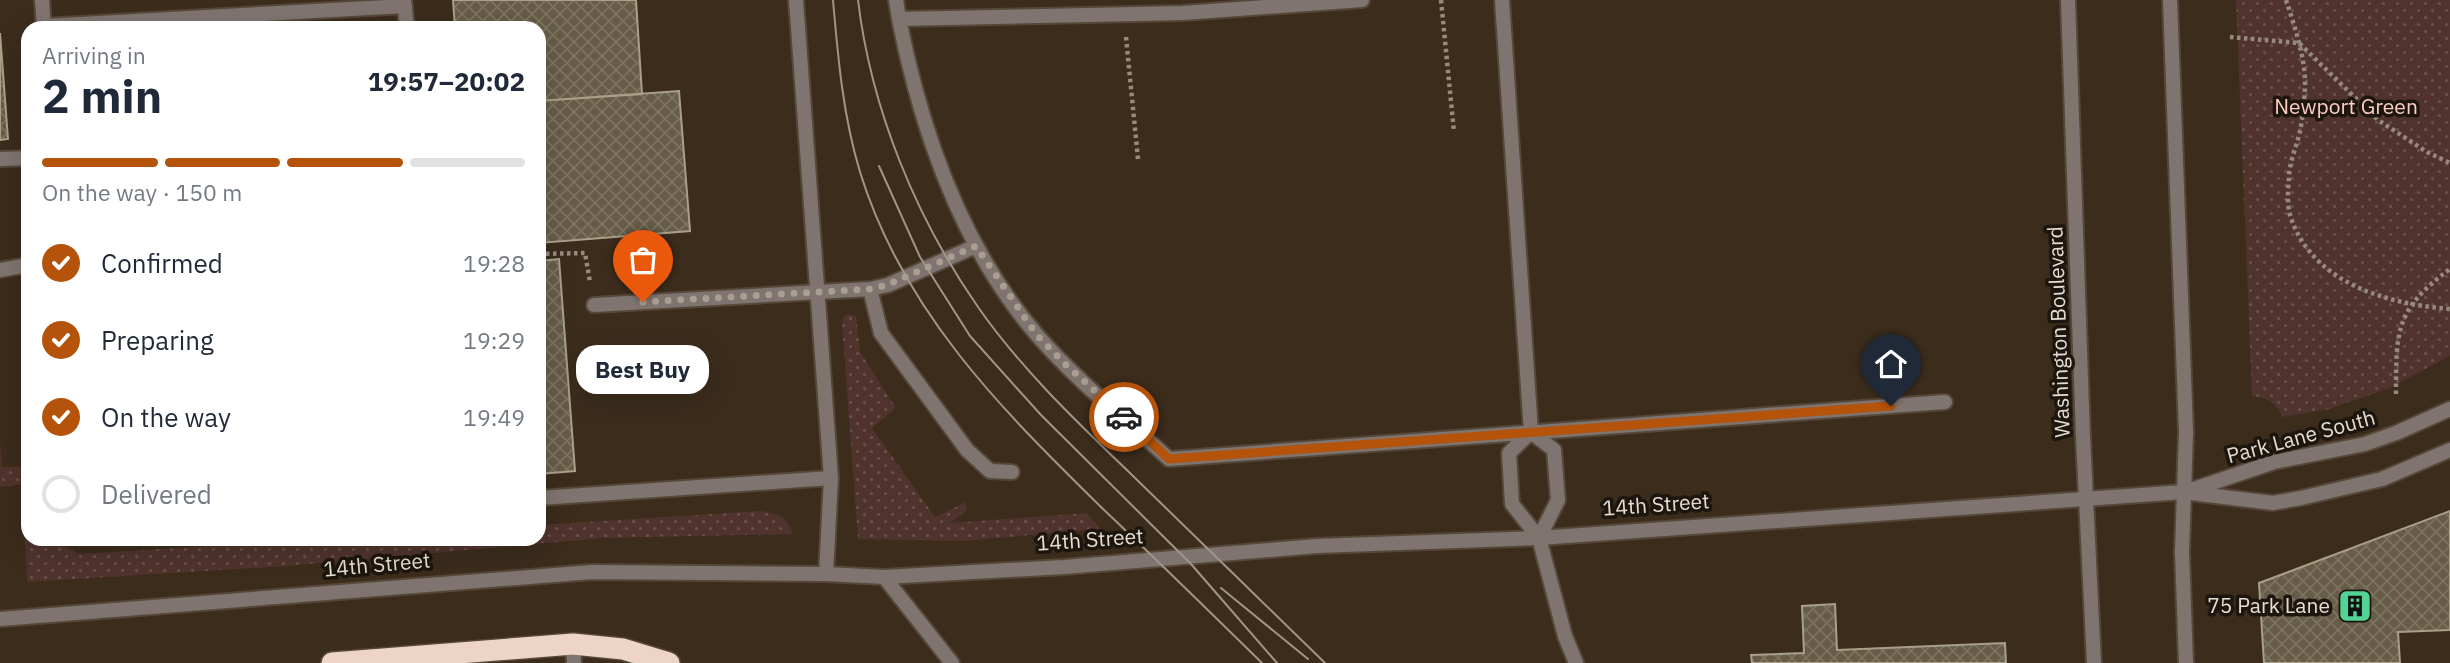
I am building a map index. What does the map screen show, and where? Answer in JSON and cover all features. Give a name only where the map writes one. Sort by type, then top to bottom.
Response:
[{"type":"highway","points":[[332,663],[574,654],[623,649],[669,663]]},
{"type":"street","points":[[42,0],[44,21]]},
{"type":"street","points":[[796,0],[831,478],[826,574]]},
{"type":"street","points":[[897,0],[906,54],[930,133],[943,171],[976,246],[1036,334],[1169,459],[1945,402]]},
{"type":"street","points":[[899,19],[1235,11],[1362,0]]},
{"type":"street","points":[[1502,0],[1531,432],[1554,450],[1558,500],[1539,538]]},
{"type":"street","name":"Washington Boulevard","points":[[2068,0],[2094,663]]},
{"type":"street","points":[[2170,0],[2186,432],[2182,552],[2186,663]]},
{"type":"street","points":[[134,21],[405,3],[406,21]]},
{"type":"street","points":[[0,159],[21,158]]},
{"type":"street","points":[[594,305],[870,289],[887,285],[976,246]]},
{"type":"street","points":[[0,270],[21,266]]},
{"type":"street","points":[[870,289],[881,333],[960,440],[990,471],[1012,472]]},
{"type":"street","name":"Park Lane South","points":[[2183,492],[2274,462],[2365,444],[2450,409]]},
{"type":"street","points":[[1531,432],[1509,453],[1512,504],[1539,538],[1565,636],[1576,663]]},
{"type":"street","name":"Park Lane South","points":[[2183,492],[2273,503],[2382,479],[2450,450]]},
{"type":"street","points":[[546,498],[831,478]]},
{"type":"street","name":"14th Street","points":[[0,619],[592,572],[884,577],[1064,567],[1317,546],[1539,538],[2183,492]]},
{"type":"street","points":[[884,577],[952,663]]},
{"type":"path","points":[[1441,0],[1454,132]]},
{"type":"path","points":[[2286,0],[2299,43],[2305,85],[2300,131],[2288,174],[2290,213],[2302,241],[2323,266],[2368,294],[2410,305],[2450,309]]},
{"type":"path","points":[[1124,15],[1138,159]]},
{"type":"path","points":[[2230,37],[2299,43],[2378,120],[2427,152],[2450,163]]},
{"type":"path","points":[[546,254],[585,253],[594,305]]},
{"type":"path","points":[[2396,394],[2396,353],[2403,318],[2410,305],[2431,283],[2450,269]]},
{"type":"green space","name":"Newport Green","points":[[2236,0],[2450,0],[2450,356],[2387,389],[2329,409],[2282,417],[2271,402],[2252,396]]},
{"type":"green space","points":[[848,314],[856,316],[860,352],[896,408],[872,428],[935,517],[966,502],[967,510],[950,523],[1086,513],[1101,529],[962,541],[858,539],[842,324],[843,317]]},
{"type":"green space","points":[[0,441],[2,467],[21,467],[21,484],[0,487]]},
{"type":"green space","points":[[760,511],[781,517],[788,523],[793,534],[602,538],[546,543],[546,525]]},
{"type":"green space","points":[[26,546],[64,546],[79,554],[210,546],[512,546],[286,566],[27,582]]},
{"type":"building","points":[[453,0],[636,0],[642,94],[546,101],[546,21],[454,21]]},
{"type":"building","points":[[0,33],[8,139],[0,140]]},
{"type":"building","points":[[679,91],[690,231],[546,242],[546,100]]},
{"type":"building","points":[[559,259],[575,471],[546,473],[546,260]]},
{"type":"building","name":"75 Park Lane","points":[[2450,511],[2450,630],[2398,632],[2400,663],[2264,663],[2259,583]]},
{"type":"building","points":[[1835,604],[1837,650],[2005,643],[2006,663],[1752,663],[1751,655],[1804,653],[1802,606]]},
{"type":"tram line","points":[[833,0],[845,108],[860,172],[879,222],[902,269],[929,313],[959,355],[1028,433],[1262,663]]},
{"type":"tram line","points":[[858,0],[874,81],[885,122],[900,161],[935,237],[978,307],[1031,374],[1325,663]]},
{"type":"tram line","points":[[879,166],[920,257],[970,336],[1041,415],[1191,564],[1277,663]]},
{"type":"tram line","points":[[1221,588],[1308,659]]},
{"type":"way so far","points":[[643,302],[870,289],[887,285],[976,246],[1036,334],[1124,417]]},
{"type":"place","name":"Best Buy","points":[[643,302]]},
{"type":"place","name":"75 Park Lane","points":[[2355,606]]},
{"type":"route","points":[[1124,417],[1169,459],[1891,406]]}]
